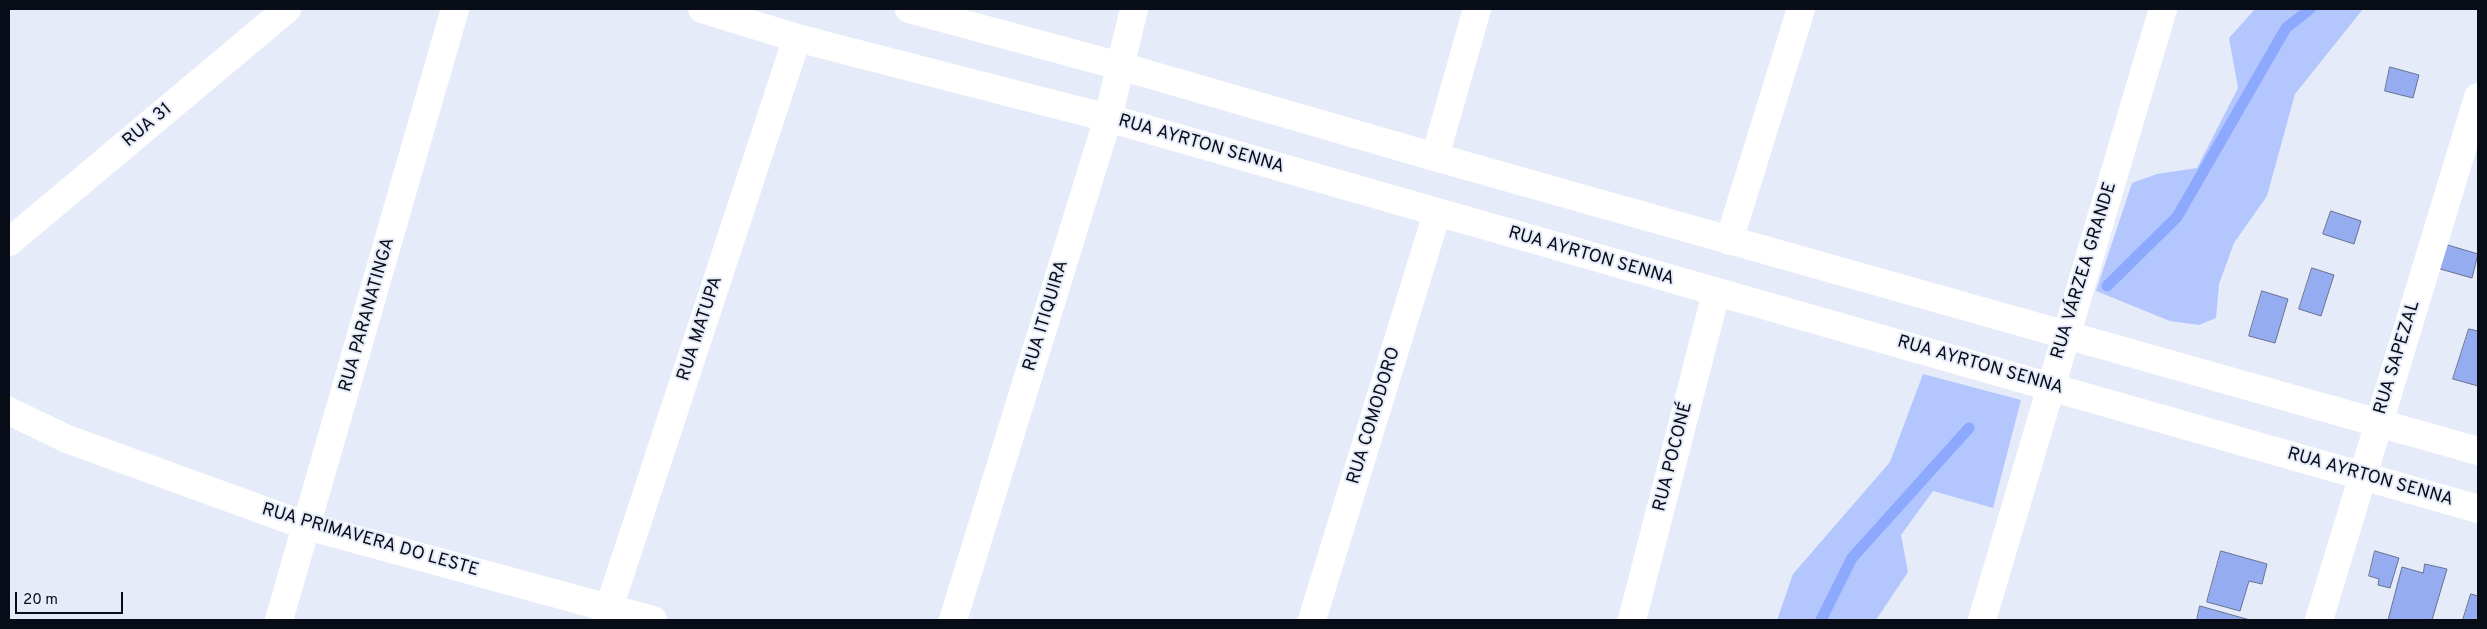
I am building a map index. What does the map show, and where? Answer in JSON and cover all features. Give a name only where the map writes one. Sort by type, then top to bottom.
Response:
[{"type":"street","name":"RUA 31","points":[[9,242],[287,9]]},
{"type":"street","name":"RUA PARANATINGA","points":[[279,620],[455,9]]},
{"type":"street","name":"RUA AYRTON SENNA","points":[[702,9],[798,38],[1108,118],[2478,509]]},
{"type":"street","points":[[909,9],[1120,66],[1435,158],[2066,333],[2478,451]]},
{"type":"street","name":"RUA ITIQUIRA","points":[[953,620],[1108,118],[1134,9]]},
{"type":"street","points":[[1435,158],[1478,9]]},
{"type":"street","points":[[1729,241],[1801,9]]},
{"type":"street","name":"RUA VÁRZEA GRANDE","points":[[1982,620],[2163,9]]},
{"type":"street","name":"RUA MATUPA","points":[[607,614],[798,38]]},
{"type":"street","name":"RUA SAPEZAL","points":[[2318,620],[2478,97]]},
{"type":"street","name":"RUA COMODORO","points":[[1312,620],[1437,212]]},
{"type":"street","name":"RUA POCONÉ","points":[[1632,620],[1716,293]]},
{"type":"street","name":"RUA PRIMAVERA DO LESTE","points":[[9,411],[66,439],[307,526],[607,614],[653,620]]},
{"type":"shaded area","points":[[2255,9],[2363,9],[2295,94],[2267,196],[2234,243],[2219,284],[2216,318],[2199,325],[2170,321],[2096,291],[2132,183],[2157,174],[2197,168],[2238,88],[2229,38]]},
{"type":"shaded area","points":[[1923,374],[2021,400],[1993,508],[1933,491],[1901,535],[1908,572],[1876,620],[1777,620],[1793,574],[1890,462]]},
{"type":"building","points":[[2390,67],[2419,75],[2413,98],[2385,91]]},
{"type":"building","points":[[2331,211],[2361,221],[2354,244],[2323,234]]},
{"type":"building","points":[[2441,243],[2478,254],[2472,278],[2433,267]]},
{"type":"building","points":[[2312,268],[2334,275],[2321,316],[2299,309]]},
{"type":"building","points":[[2262,291],[2288,299],[2275,343],[2249,336]]},
{"type":"building","points":[[2469,329],[2478,331],[2478,386],[2453,379]]},
{"type":"building","points":[[2221,551],[2267,564],[2262,584],[2249,581],[2240,611],[2207,602]]},
{"type":"building","points":[[2375,551],[2399,558],[2390,588],[2378,585],[2379,579],[2369,576]]},
{"type":"building","points":[[2425,564],[2447,569],[2432,620],[2388,620],[2402,567],[2423,573]]},
{"type":"building","points":[[2471,594],[2478,596],[2478,620],[2463,620]]},
{"type":"building","points":[[2200,606],[2250,620],[2197,620]]},
{"type":"waterway","points":[[2107,286],[2177,217],[2286,28],[2310,9]]},
{"type":"waterway","points":[[1821,620],[1852,558],[1969,428]]}]
